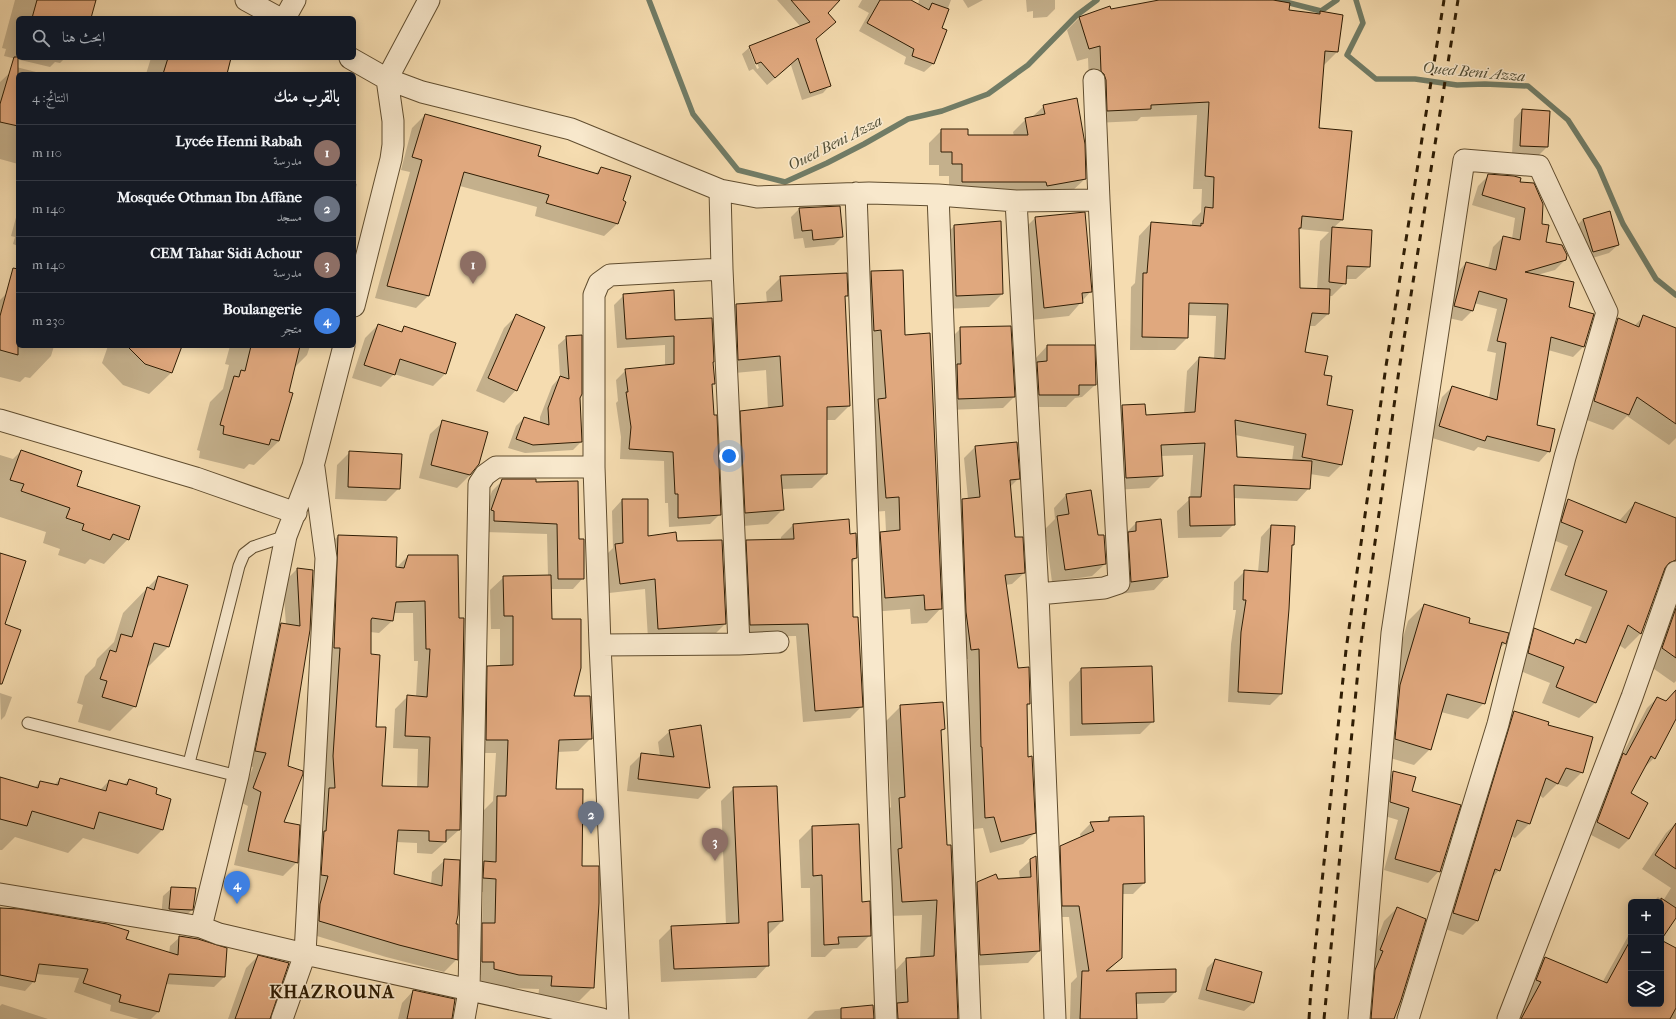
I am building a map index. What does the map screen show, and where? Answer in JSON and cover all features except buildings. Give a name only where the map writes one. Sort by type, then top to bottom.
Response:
[{"type":"street","points":[[246,0],[275,16]]},
{"type":"street","points":[[286,16],[295,0]]},
{"type":"street","points":[[356,298],[391,160],[393,145],[393,121],[387,79],[430,0]]},
{"type":"street","points":[[354,60],[387,79],[422,92],[571,129],[720,190],[757,197],[856,193],[938,195],[1016,202],[1099,200]]},
{"type":"street","points":[[1038,594],[1104,588],[1119,583],[1094,80]]},
{"type":"street","points":[[1359,1019],[1392,633],[1464,160],[1539,166],[1607,312],[1565,457],[1498,724],[1408,1019]]},
{"type":"street","points":[[720,190],[722,269],[740,644]]},
{"type":"street","points":[[856,193],[886,1019]]},
{"type":"street","points":[[938,195],[970,1019]]},
{"type":"street","points":[[1016,202],[1038,594],[1055,1019]]},
{"type":"street","points":[[618,1019],[600,645],[594,467],[594,294],[599,282],[610,275],[722,269]]},
{"type":"street","points":[[201,927],[238,776],[286,536],[313,466],[343,348]]},
{"type":"street","points":[[0,420],[196,478],[296,512]]},
{"type":"street","points":[[282,1019],[305,954],[326,558],[313,466]]},
{"type":"street","points":[[464,1019],[469,991],[479,484],[485,475],[496,467],[594,467]]},
{"type":"street","points":[[1508,1019],[1632,697],[1676,572]]},
{"type":"street","points":[[600,645],[740,644],[778,642]]},
{"type":"street","points":[[0,894],[201,927],[219,934],[469,991],[524,1011],[602,1019]]},
{"type":"lane","points":[[189,763],[239,566],[244,554],[253,547],[286,536]]},
{"type":"lane","points":[[28,723],[238,776]]},
{"type":"waterway","name":"Oued Beni Azza","points":[[649,0],[693,114],[738,170],[785,182],[827,163],[908,119],[942,111],[988,94],[1028,65],[1077,15],[1097,0]]},
{"type":"waterway","name":"Oued Beni Azza","points":[[1278,0],[1321,11],[1337,0]]},
{"type":"waterway","name":"Oued Beni Azza","points":[[1356,0],[1363,23],[1347,55],[1376,79],[1415,79],[1457,85],[1485,84],[1528,86],[1568,120],[1599,168],[1623,224],[1656,279],[1676,295]]},
{"type":"railway","points":[[1309,1019],[1346,650],[1386,366],[1444,0]]},
{"type":"railway","points":[[1324,1019],[1360,650],[1399,370],[1458,0]]},
{"type":"place","name":"Lycée Henni Rabah","points":[[473,284]]},
{"type":"place","name":"Mosquée Othman Ibn Affane","points":[[591,834]]},
{"type":"place","name":"CEM Tahar Sidi Achour","points":[[715,861]]},
{"type":"place","name":"Boulangerie","points":[[237,904]]},
{"type":"district","name":"KHAZROUNA","points":[[332,992]]}]
